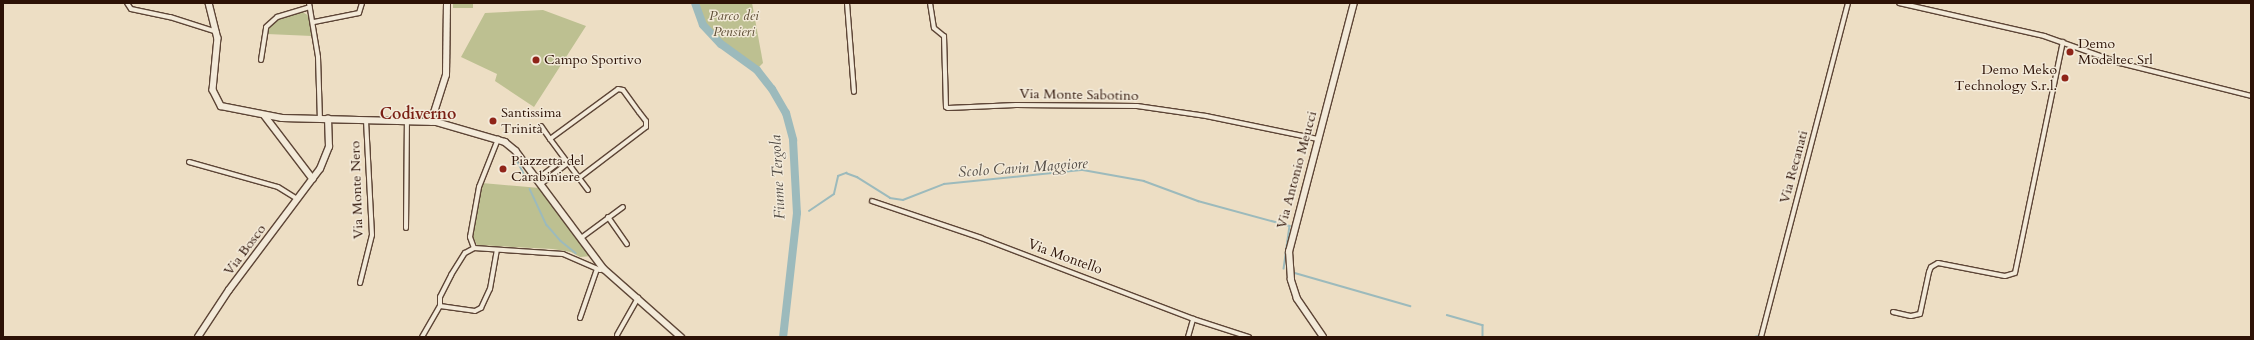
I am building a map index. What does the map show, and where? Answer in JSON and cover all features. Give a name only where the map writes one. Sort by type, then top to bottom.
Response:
[{"type":"street","points":[[127,3],[132,9],[170,17],[217,32]]},
{"type":"street","points":[[210,3],[217,32],[213,90],[221,106],[282,118],[431,122],[498,139],[516,151],[604,269],[681,337]]},
{"type":"street","points":[[314,22],[359,13],[362,3]]},
{"type":"street","points":[[431,122],[446,75],[447,3]]},
{"type":"street","points":[[847,3],[854,92]]},
{"type":"street","name":"Via Monte Sabotino","points":[[930,3],[934,28],[944,36],[946,107],[948,108],[1016,105],[1137,106],[1206,116],[1318,139]]},
{"type":"street","name":"Via Antonio Meucci","points":[[1323,337],[1297,299],[1291,280],[1289,261],[1294,228],[1354,3]]},
{"type":"street","name":"Via Recanati","points":[[1761,337],[1848,3]]},
{"type":"street","points":[[1899,3],[2063,42],[2120,63],[2251,96]]},
{"type":"street","points":[[261,60],[266,27],[277,17],[310,5],[314,22],[319,72],[320,119]]},
{"type":"street","points":[[1892,312],[1911,316],[1920,314],[1929,272],[1932,267],[1938,263],[2005,276],[2015,273],[2063,42]]},
{"type":"street","points":[[550,139],[618,89],[623,90],[635,106],[646,121],[644,129],[579,178]]},
{"type":"street","points":[[265,115],[279,131],[314,178]]},
{"type":"street","points":[[279,131],[279,123],[282,118]]},
{"type":"street","name":"Via Bosco","points":[[198,337],[225,296],[314,178],[324,161],[328,147],[328,119]]},
{"type":"street","name":"Via Monte Nero","points":[[360,283],[372,235],[366,120]]},
{"type":"street","points":[[406,228],[407,121]]},
{"type":"street","points":[[541,126],[567,164],[588,190]]},
{"type":"street","points":[[474,248],[470,237],[479,187],[498,139]]},
{"type":"street","points":[[537,179],[564,159]]},
{"type":"street","points":[[189,162],[278,187],[297,199]]},
{"type":"street","points":[[541,184],[567,164]]},
{"type":"street","name":"Via Montello","points":[[872,201],[1093,278],[1194,318],[1250,337]]},
{"type":"street","points":[[580,238],[623,207]]},
{"type":"street","points":[[608,218],[627,244]]},
{"type":"street","points":[[422,337],[440,306],[440,297],[451,275],[465,253],[474,248],[497,251],[563,254],[597,269],[604,269]]},
{"type":"street","points":[[440,306],[474,311],[482,308],[490,289],[497,251]]},
{"type":"street","points":[[580,318],[597,269]]},
{"type":"street","points":[[617,335],[638,298]]},
{"type":"street","points":[[1188,337],[1194,318]]},
{"type":"green space","points":[[453,3],[473,3],[473,8],[453,8]]},
{"type":"green space","name":"Parco dei Pensieri","points":[[698,3],[752,3],[763,63],[757,69],[722,43],[704,22]]},
{"type":"green space","points":[[543,10],[586,26],[534,107],[495,81],[497,74],[461,57],[485,13]]},
{"type":"green space","points":[[301,11],[309,16],[312,36],[267,34],[268,28],[278,19]]},
{"type":"green space","points":[[482,183],[540,188],[592,256],[580,257],[571,252],[553,249],[477,245],[473,237]]},
{"type":"waterway","name":"Fiume Tergola","points":[[695,3],[703,25],[721,44],[757,70],[772,89],[786,113],[793,140],[797,213],[783,337]]},
{"type":"waterway","points":[[517,160],[526,178]]},
{"type":"waterway","name":"Scolo Cavin Maggiore","points":[[809,211],[834,194],[838,176],[846,173],[857,177],[890,198],[903,200],[944,184],[1083,170],[1144,181],[1198,201],[1290,226],[1284,269]]},
{"type":"waterway","points":[[530,189],[547,225],[561,241],[576,253]]},
{"type":"waterway","name":"Scolo Cavin Maggiore","points":[[1295,273],[1410,306]]},
{"type":"waterway","name":"Scolo Cavin Maggiore","points":[[1447,315],[1483,325],[1483,337]]},
{"type":"place","name":"Demo Modeltec Srl","points":[[2070,52]]},
{"type":"place","name":"Campo Sportivo","points":[[536,60]]},
{"type":"place","name":"Demo Meko Technology S.r.l.","points":[[2065,78]]},
{"type":"place","name":"Santissima Trinità","points":[[493,121]]},
{"type":"place","name":"Piazzetta del Carabiniere","points":[[503,169]]},
{"type":"district","name":"Codiverno","points":[[418,114]]}]
